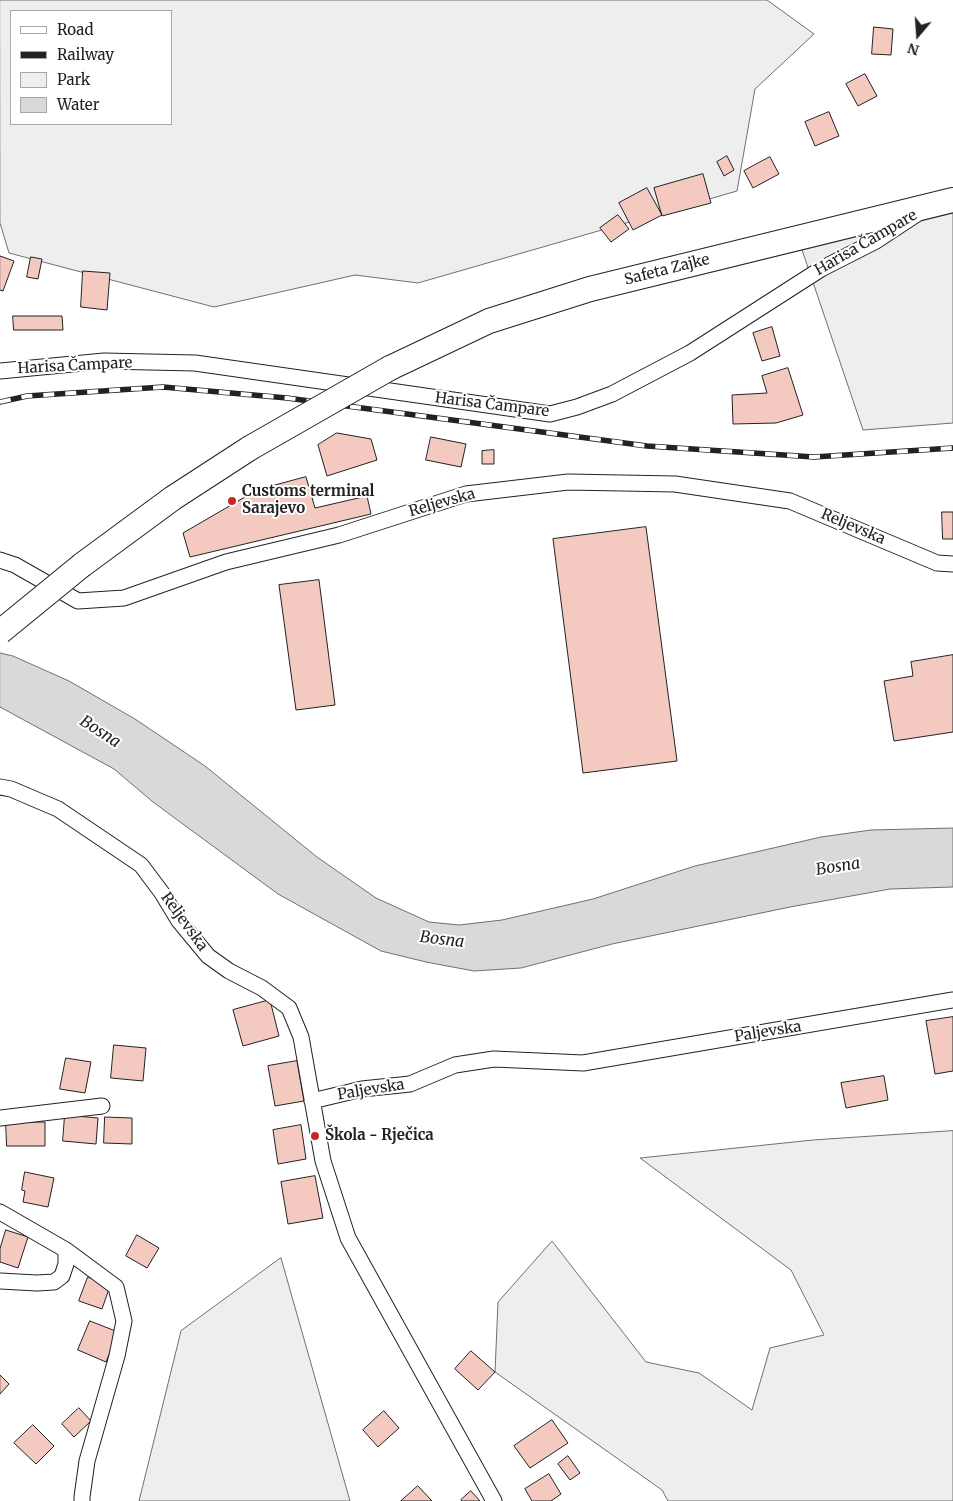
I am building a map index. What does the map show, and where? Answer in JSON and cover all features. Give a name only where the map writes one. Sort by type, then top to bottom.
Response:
[{"type":"main road","name":"Safeta Zajke","points":[[0,632],[82,565],[174,498],[250,448],[390,368],[489,321],[590,289],[942,203]]},
{"type":"street","name":"Harisa Čampare","points":[[0,370],[104,361],[196,363],[550,414],[577,407],[612,394],[690,353],[821,269],[876,241],[942,203]]},
{"type":"street","name":"Reljevska","points":[[0,560],[15,565],[78,601],[124,598],[226,562],[339,535],[466,494],[568,482],[675,484],[790,501],[937,563],[953,564]]},
{"type":"street","name":"Reljevska","points":[[0,787],[58,809],[142,865],[179,921],[208,956],[229,971],[262,988],[289,1008],[300,1037],[312,1101]]},
{"type":"street","name":"Paljevska","points":[[312,1101],[362,1089],[410,1084],[455,1065],[494,1059],[583,1063],[953,1000]]},
{"type":"street","points":[[312,1101],[323,1161],[348,1238],[494,1501]]},
{"type":"street","points":[[0,1118],[102,1106]]},
{"type":"street","points":[[0,1212],[66,1250],[116,1287],[124,1321],[117,1356],[87,1462],[82,1501]]},
{"type":"street","points":[[0,1281],[54,1282],[62,1276],[66,1264],[66,1250]]},
{"type":"green space","points":[[0,0],[767,0],[814,34],[755,89],[737,191],[418,283],[355,275],[214,307],[9,253],[0,223]]},
{"type":"green space","points":[[953,200],[953,423],[863,430],[798,238]]},
{"type":"green space","points":[[953,1131],[953,1501],[668,1501],[662,1490],[495,1372],[498,1302],[552,1241],[646,1362],[699,1373],[752,1410],[770,1348],[824,1335],[791,1270],[640,1158],[813,1140]]},
{"type":"green space","points":[[281,1258],[350,1501],[139,1501],[181,1331]]},
{"type":"water","name":"Bosna","points":[[0,653],[13,656],[69,681],[135,719],[205,766],[317,857],[376,898],[429,922],[459,925],[502,920],[593,899],[695,866],[821,837],[871,830],[953,828],[953,887],[890,889],[790,907],[612,944],[521,968],[474,971],[381,951],[278,894],[153,802],[114,769],[0,707]]},
{"type":"building","points":[[874,27],[893,29],[891,55],[872,54]]},
{"type":"building","points":[[865,74],[877,96],[858,106],[846,84]]},
{"type":"building","points":[[829,112],[839,136],[815,146],[805,122]]},
{"type":"building","points":[[727,156],[734,170],[724,176],[717,162]]},
{"type":"building","points":[[770,157],[779,174],[753,188],[744,171]]},
{"type":"building","points":[[703,174],[711,203],[662,216],[654,188]]},
{"type":"building","points":[[647,188],[662,215],[633,230],[619,203]]},
{"type":"building","points":[[618,215],[629,229],[611,242],[600,228]]},
{"type":"building","points":[[0,256],[14,261],[3,291],[0,290]]},
{"type":"building","points":[[31,257],[42,259],[38,279],[27,277]]},
{"type":"building","points":[[83,271],[110,273],[107,310],[81,307]]},
{"type":"building","points":[[13,316],[62,316],[63,330],[14,330]]},
{"type":"building","points":[[772,327],[780,356],[762,361],[753,333]]},
{"type":"building","points":[[788,368],[803,415],[776,423],[733,424],[732,395],[767,393],[762,376]]},
{"type":"building","points":[[337,433],[371,439],[377,460],[327,476],[318,445]]},
{"type":"building","points":[[431,437],[466,444],[461,467],[426,460]]},
{"type":"building","points":[[494,450],[494,464],[482,464],[482,451]]},
{"type":"building","points":[[306,477],[315,508],[367,496],[371,514],[190,557],[183,533],[257,490]]},
{"type":"building","points":[[942,512],[953,512],[953,539],[943,539]]},
{"type":"building","points":[[646,527],[677,761],[583,773],[553,539]]},
{"type":"building","points":[[319,580],[335,705],[296,710],[279,585]]},
{"type":"building","points":[[953,655],[953,732],[894,741],[884,681],[913,676],[911,662]]},
{"type":"building","points":[[270,1000],[279,1036],[243,1046],[233,1010]]},
{"type":"building","points":[[953,1017],[953,1071],[935,1074],[926,1021]]},
{"type":"building","points":[[114,1045],[146,1048],[143,1081],[111,1078]]},
{"type":"building","points":[[66,1058],[91,1062],[85,1093],[60,1089]]},
{"type":"building","points":[[297,1061],[304,1101],[275,1106],[268,1066]]},
{"type":"building","points":[[884,1076],[888,1100],[846,1108],[841,1083]]},
{"type":"building","points":[[65,1115],[98,1118],[96,1144],[63,1141]]},
{"type":"building","points":[[105,1117],[132,1118],[132,1144],[104,1143]]},
{"type":"building","points":[[6,1122],[45,1122],[45,1146],[7,1146]]},
{"type":"building","points":[[301,1125],[306,1159],[278,1164],[273,1130]]},
{"type":"building","points":[[25,1172],[54,1178],[48,1207],[23,1202],[25,1191],[22,1190]]},
{"type":"building","points":[[315,1176],[323,1218],[288,1224],[281,1182]]},
{"type":"building","points":[[6,1230],[28,1237],[18,1268],[0,1262],[0,1249]]},
{"type":"building","points":[[137,1235],[159,1248],[147,1268],[126,1256]]},
{"type":"building","points":[[88,1277],[110,1286],[102,1309],[79,1301]]},
{"type":"building","points":[[90,1321],[118,1332],[106,1362],[78,1350]]},
{"type":"building","points":[[471,1351],[495,1372],[478,1390],[455,1369]]},
{"type":"building","points":[[0,1375],[9,1384],[0,1394]]},
{"type":"building","points":[[79,1408],[91,1421],[74,1437],[62,1424]]},
{"type":"building","points":[[384,1411],[399,1428],[378,1447],[363,1430]]},
{"type":"building","points":[[552,1420],[568,1443],[530,1468],[514,1446]]},
{"type":"building","points":[[33,1425],[54,1446],[36,1464],[14,1443]]},
{"type":"building","points":[[568,1456],[580,1473],[570,1480],[558,1464]]},
{"type":"building","points":[[549,1474],[561,1494],[551,1501],[532,1501],[525,1489]]},
{"type":"building","points":[[418,1486],[432,1501],[401,1501]]},
{"type":"building","points":[[471,1491],[480,1501],[461,1500]]},
{"type":"railway","points":[[0,402],[27,396],[163,387],[287,398],[647,446],[814,457],[953,448]]},
{"type":"place","name":"Customs terminal Sarajevo","points":[[232,501]]},
{"type":"place","name":"Škola - Rječica","points":[[315,1136]]}]
